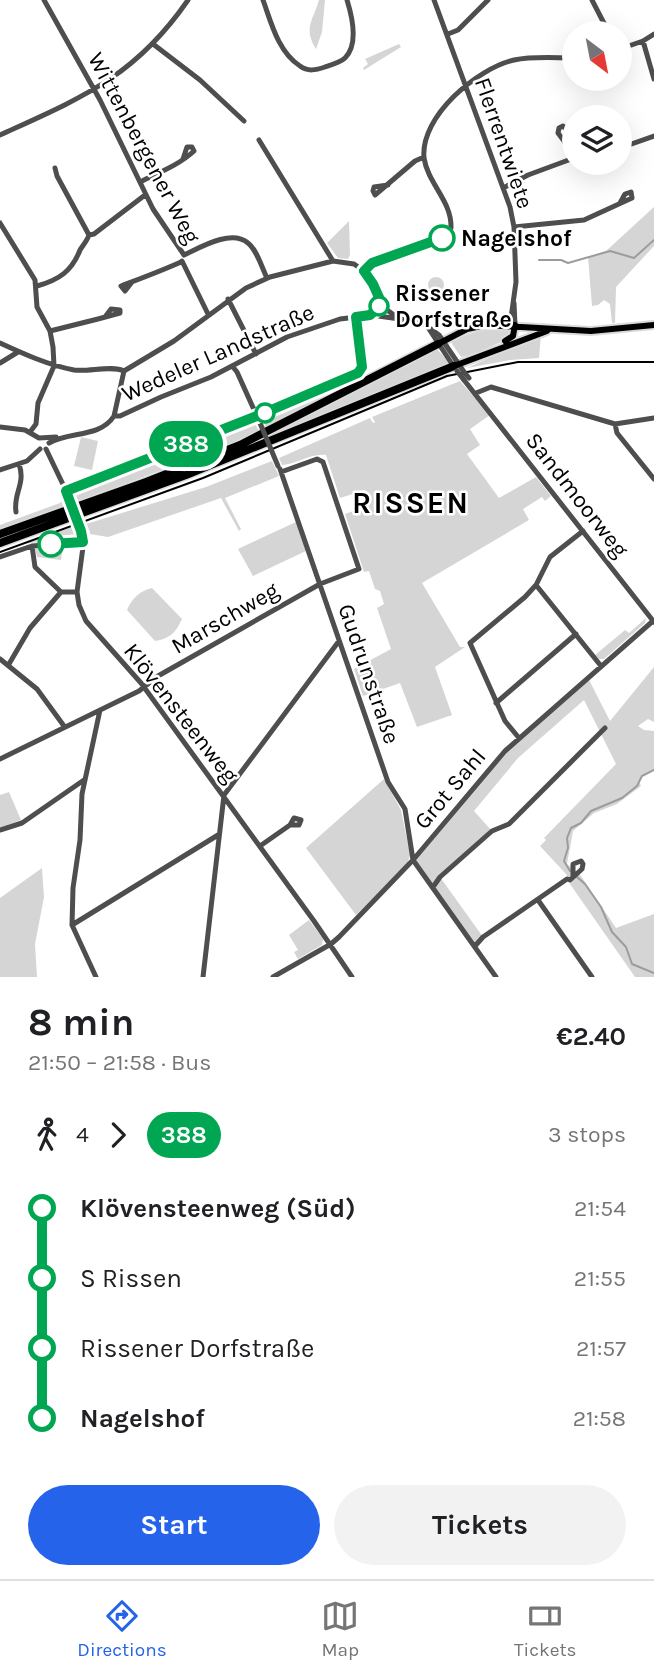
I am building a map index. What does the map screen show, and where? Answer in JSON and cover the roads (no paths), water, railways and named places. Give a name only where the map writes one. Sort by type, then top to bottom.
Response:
[{"type":"highway","points":[[0,534],[146,482],[240,444],[441,342]]},
{"type":"highway","points":[[0,543],[197,471],[458,368]]},
{"type":"main road","points":[[458,368],[480,352],[512,338],[513,325]]},
{"type":"main road","points":[[441,342],[475,327],[513,325],[591,331],[654,325]]},
{"type":"main road","points":[[469,360],[552,329]]},
{"type":"street","name":"Wittenbergener Weg","points":[[44,0],[94,90],[145,195],[184,255],[181,262],[208,314]]},
{"type":"street","points":[[0,135],[94,90],[128,67],[153,44],[188,0]]},
{"type":"street","points":[[263,0],[277,38],[288,56],[300,66],[314,70],[345,58],[350,48],[352,18],[347,0]]},
{"type":"street","name":"Flerrentwiete","points":[[435,0],[505,187],[514,227],[516,282],[513,325]]},
{"type":"street","points":[[447,34],[458,30],[488,0]]},
{"type":"street","points":[[592,0],[603,21]]},
{"type":"street","points":[[632,45],[654,34]]},
{"type":"street","points":[[643,41],[654,79]]},
{"type":"street","points":[[153,44],[200,80],[244,121]]},
{"type":"street","points":[[364,271],[372,263],[440,240],[451,228],[446,204],[424,157],[434,123],[465,84],[502,63],[517,59],[562,58]]},
{"type":"street","points":[[632,144],[654,136]]},
{"type":"street","points":[[259,140],[333,261]]},
{"type":"street","points":[[388,185],[415,161],[424,157]]},
{"type":"street","points":[[140,182],[183,159]]},
{"type":"street","points":[[505,187],[528,174],[562,162]]},
{"type":"street","points":[[55,169],[89,235]]},
{"type":"street","points":[[37,286],[57,281],[66,274],[80,255],[89,235],[145,195]]},
{"type":"street","points":[[514,227],[584,219],[603,213],[620,203]]},
{"type":"street","points":[[0,223],[37,286],[37,307],[50,331],[54,366],[38,403],[36,424],[30,432]]},
{"type":"street","points":[[184,255],[209,243],[240,239],[251,246],[267,278]]},
{"type":"street","points":[[114,416],[124,371],[174,341],[229,299],[267,278],[333,261],[354,264],[364,271],[382,304],[399,318]]},
{"type":"street","points":[[132,282],[148,278],[181,262]]},
{"type":"street","points":[[229,299],[256,354]]},
{"type":"street","points":[[370,315],[382,304]]},
{"type":"street","name":"Wedeler Landstraße","points":[[46,445],[95,430],[111,421],[114,416],[120,416],[233,367],[310,328],[356,317],[370,315],[421,322],[441,342],[458,368]]},
{"type":"street","points":[[50,331],[105,317]]},
{"type":"street","points":[[66,491],[352,376],[360,371],[362,365],[356,317]]},
{"type":"street","points":[[0,343],[54,366],[78,370],[117,367],[124,371]]},
{"type":"street","points":[[0,363],[18,352]]},
{"type":"street","name":"Gudrunstraße","points":[[233,367],[280,469],[388,782],[405,809],[413,860],[496,977]]},
{"type":"street","name":"Sandmoorweg","points":[[458,368],[654,621]]},
{"type":"street","points":[[475,391],[491,387],[615,424],[654,418]]},
{"type":"street","points":[[615,424],[617,433],[654,479]]},
{"type":"street","points":[[0,427],[30,432],[38,438],[44,437],[46,445],[30,459],[0,470]]},
{"type":"street","name":"Klövensteenweg","points":[[38,438],[36,443],[46,445],[81,531],[83,542],[77,592],[86,621],[144,687],[331,944],[352,977]]},
{"type":"street","name":"Marschweg","points":[[0,759],[144,687],[158,676],[320,584],[357,571],[360,566],[321,459],[280,469]]},
{"type":"street","points":[[16,512],[15,505],[23,479],[19,464]]},
{"type":"street","points":[[519,738],[505,721],[470,643],[526,597],[536,585],[550,557],[583,531]]},
{"type":"street","points":[[0,557],[32,546],[83,542]]},
{"type":"street","points":[[32,546],[35,567],[61,592],[77,592]]},
{"type":"street","points":[[536,585],[601,666]]},
{"type":"street","points":[[9,664],[30,628],[61,592]]},
{"type":"street","name":"Grot Sahl","points":[[273,977],[331,944],[413,860],[505,751],[654,621]]},
{"type":"street","points":[[496,703],[576,634]]},
{"type":"street","points":[[204,977],[224,795],[340,641]]},
{"type":"street","points":[[0,659],[37,689],[64,726]]},
{"type":"street","points":[[96,977],[72,925],[72,888],[80,840],[85,779],[100,710]]},
{"type":"street","points":[[433,887],[440,877],[492,831],[509,824],[605,728]]},
{"type":"street","points":[[0,830],[22,822],[85,779]]},
{"type":"street","points":[[221,809],[232,806]]},
{"type":"street","points":[[260,846],[290,825]]},
{"type":"street","points":[[72,925],[218,835]]},
{"type":"street","points":[[475,946],[483,937],[574,873]]},
{"type":"street","points":[[538,900],[592,977]]},
{"type":"waterway","points":[[539,260],[561,260],[568,263],[610,251],[634,258],[654,240]]},
{"type":"waterway","points":[[570,871],[564,861],[571,828],[581,823],[591,811],[622,798],[637,786],[642,776],[654,770]]},
{"type":"waterway","points":[[577,877],[601,907],[612,932],[626,947],[632,964],[654,973]]},
{"type":"tram line","points":[[0,552],[203,478],[447,376],[518,362],[654,362]]},
{"type":"place","name":"Nagelshof","points":[[442,238]]},
{"type":"place","name":"Rissener Dorfstraße","points":[[379,306]]},
{"type":"district","name":"RISSEN","points":[[411,503]]}]
